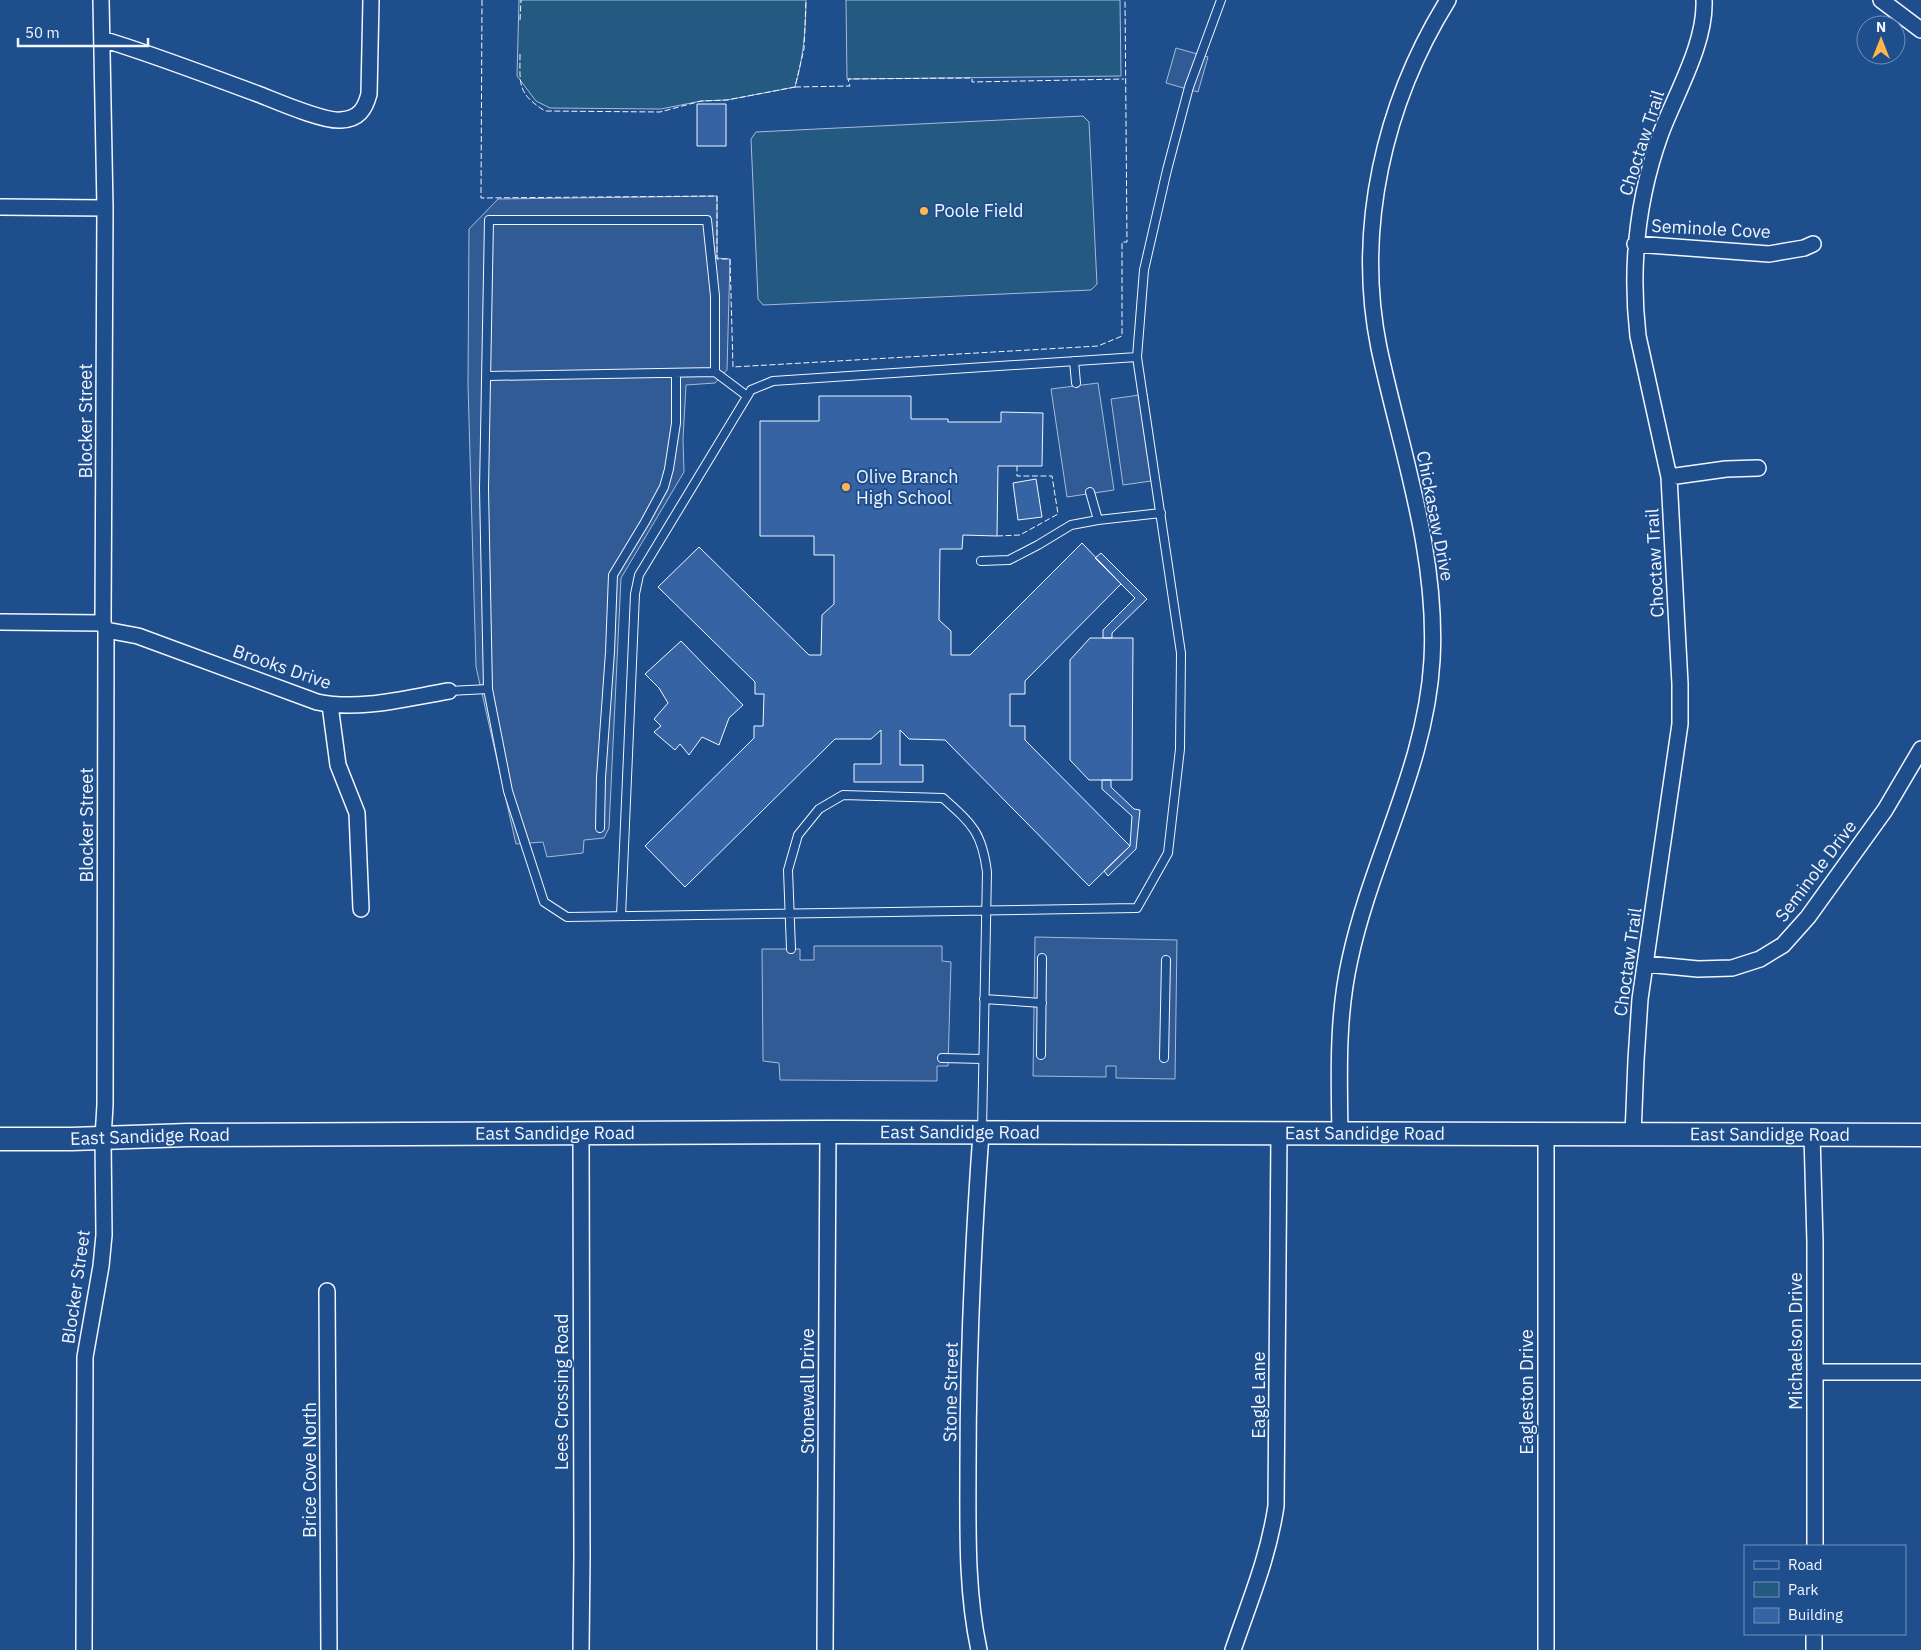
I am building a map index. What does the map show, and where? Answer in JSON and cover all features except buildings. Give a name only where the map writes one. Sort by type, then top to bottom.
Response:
[{"type":"street","name":"Blocker Street","points":[[84,1650],[84,1375],[89,1328],[101,1266],[104,1235],[105,208],[101,0]]},
{"type":"street","points":[[102,39],[154,55],[291,107],[333,120],[347,119],[360,114],[365,107],[369,94],[371,0]]},
{"type":"street","name":"Chickasaw Drive","points":[[1340,1134],[1339,1056],[1343,1006],[1350,958],[1364,907],[1402,800],[1422,732],[1432,658],[1432,593],[1424,540],[1379,346],[1372,301],[1372,219],[1379,171],[1388,130],[1414,62],[1448,0]]},
{"type":"street","name":"Choctaw Trail","points":[[1633,1135],[1640,999],[1680,724],[1680,684],[1669,477],[1638,336],[1635,244],[1640,209],[1654,156],[1694,54],[1703,17],[1704,0]]},
{"type":"street","points":[[1881,0],[1921,30]]},
{"type":"street","points":[[0,207],[105,208]]},
{"type":"street","name":"Seminole Cove","points":[[1635,244],[1769,254],[1804,248],[1813,244]]},
{"type":"street","points":[[1669,477],[1726,469],[1758,468]]},
{"type":"street","name":"Brooks Drive","points":[[0,622],[104,627],[138,636],[317,702],[330,704],[357,706],[449,691]]},
{"type":"street","points":[[330,704],[338,765],[357,813],[361,909]]},
{"type":"street","name":"Seminole Drive","points":[[1646,964],[1698,968],[1732,968],[1760,959],[1783,945],[1808,917],[1885,810],[1921,749]]},
{"type":"street","name":"East Sandidge Road","points":[[0,1139],[188,1135],[828,1132],[1921,1135]]},
{"type":"street","name":"Stonewall Drive","points":[[825,1650],[828,1132]]},
{"type":"street","name":"Stone Street","points":[[979,1650],[970,1589],[968,1407],[972,1296],[982,1133]]},
{"type":"street","name":"Lees Crossing Road","points":[[581,1134],[581,1650]]},
{"type":"street","name":"Eagle Lane","points":[[1233,1650],[1256,1590],[1266,1556],[1276,1506],[1279,1134]]},
{"type":"street","name":"Eagleston Drive","points":[[1546,1134],[1546,1650]]},
{"type":"street","name":"Michaelson Drive","points":[[1812,1135],[1815,1545]]},
{"type":"street","name":"Brice Cove North","points":[[328,1291],[329,1650]]},
{"type":"street","points":[[1815,1372],[1921,1372]]},
{"type":"street","points":[[1814,1635],[1814,1650]]},
{"type":"lane","points":[[715,372],[715,296],[707,220],[490,220],[484,489],[488,689],[508,791],[544,902],[567,917],[1137,908],[1168,853],[1180,749],[1181,653],[1137,357],[1146,261],[1189,87],[1221,0]]},
{"type":"lane","points":[[621,916],[635,594],[639,575],[751,390],[773,381],[1137,357]]},
{"type":"lane","points":[[1074,361],[1076,383]]},
{"type":"lane","points":[[488,376],[715,372],[747,396]]},
{"type":"lane","points":[[600,828],[601,778],[610,652],[613,575],[646,522],[664,487],[669,469],[676,423],[676,374]]},
{"type":"lane","points":[[1090,492],[1098,520]]},
{"type":"lane","points":[[981,561],[1009,560],[1038,545],[1071,524],[1160,513]]},
{"type":"lane","points":[[449,691],[488,689]]},
{"type":"lane","points":[[791,949],[788,870],[798,835],[819,809],[843,795],[943,798],[971,823],[981,844],[987,872],[982,1133]]},
{"type":"lane","points":[[1041,1055],[1042,958]]},
{"type":"lane","points":[[1164,1058],[1166,960]]},
{"type":"lane","points":[[984,999],[1042,1003]]},
{"type":"lane","points":[[942,1058],[983,1058]]},
{"type":"green space","points":[[519,0],[806,0],[804,44],[795,87],[727,100],[701,101],[661,109],[550,108],[536,101],[517,76]]},
{"type":"green space","points":[[846,0],[1120,0],[1121,76],[847,79]]},
{"type":"green space","name":"Poole Field","points":[[1083,116],[1089,122],[1097,284],[1091,290],[763,305],[758,299],[751,139],[756,132]]},
{"type":"shaded area","points":[[1176,48],[1208,57],[1198,92],[1166,83]]},
{"type":"shaded area","points":[[717,196],[717,258],[730,259],[727,370],[715,383],[686,385],[683,439],[684,472],[621,578],[609,828],[604,838],[584,840],[583,853],[547,857],[543,842],[516,844],[476,667],[468,384],[469,229],[498,199]]},
{"type":"shaded area","points":[[1098,383],[1114,490],[1067,497],[1051,389]]},
{"type":"shaded area","points":[[1147,394],[1158,480],[1123,485],[1111,399]]},
{"type":"shaded area","points":[[1035,937],[1177,940],[1175,1079],[1116,1078],[1116,1066],[1106,1066],[1106,1077],[1033,1076]]},
{"type":"shaded area","points":[[814,946],[942,946],[942,961],[951,962],[948,1066],[937,1066],[937,1081],[780,1080],[779,1063],[763,1061],[762,949],[800,949],[800,960],[814,960]]},
{"type":"fence","points":[[482,0],[481,198],[717,196],[717,259],[730,259],[733,367],[1098,346],[1122,336],[1122,242],[1127,242],[1125,0]]},
{"type":"fence","points":[[520,20],[521,0]]},
{"type":"fence","points":[[520,54],[522,87],[529,99],[545,111],[660,112],[701,101],[727,100],[795,87],[804,49],[806,0]]},
{"type":"fence","points":[[795,87],[850,86],[848,79],[972,78],[972,82],[1124,79]]},
{"type":"fence","points":[[997,536],[1020,535],[1058,514],[1052,476],[1017,476],[1017,466]]},
{"type":"place","name":"Poole Field","points":[[924,211]]},
{"type":"place","name":"Olive Branch High School","points":[[846,487]]}]
